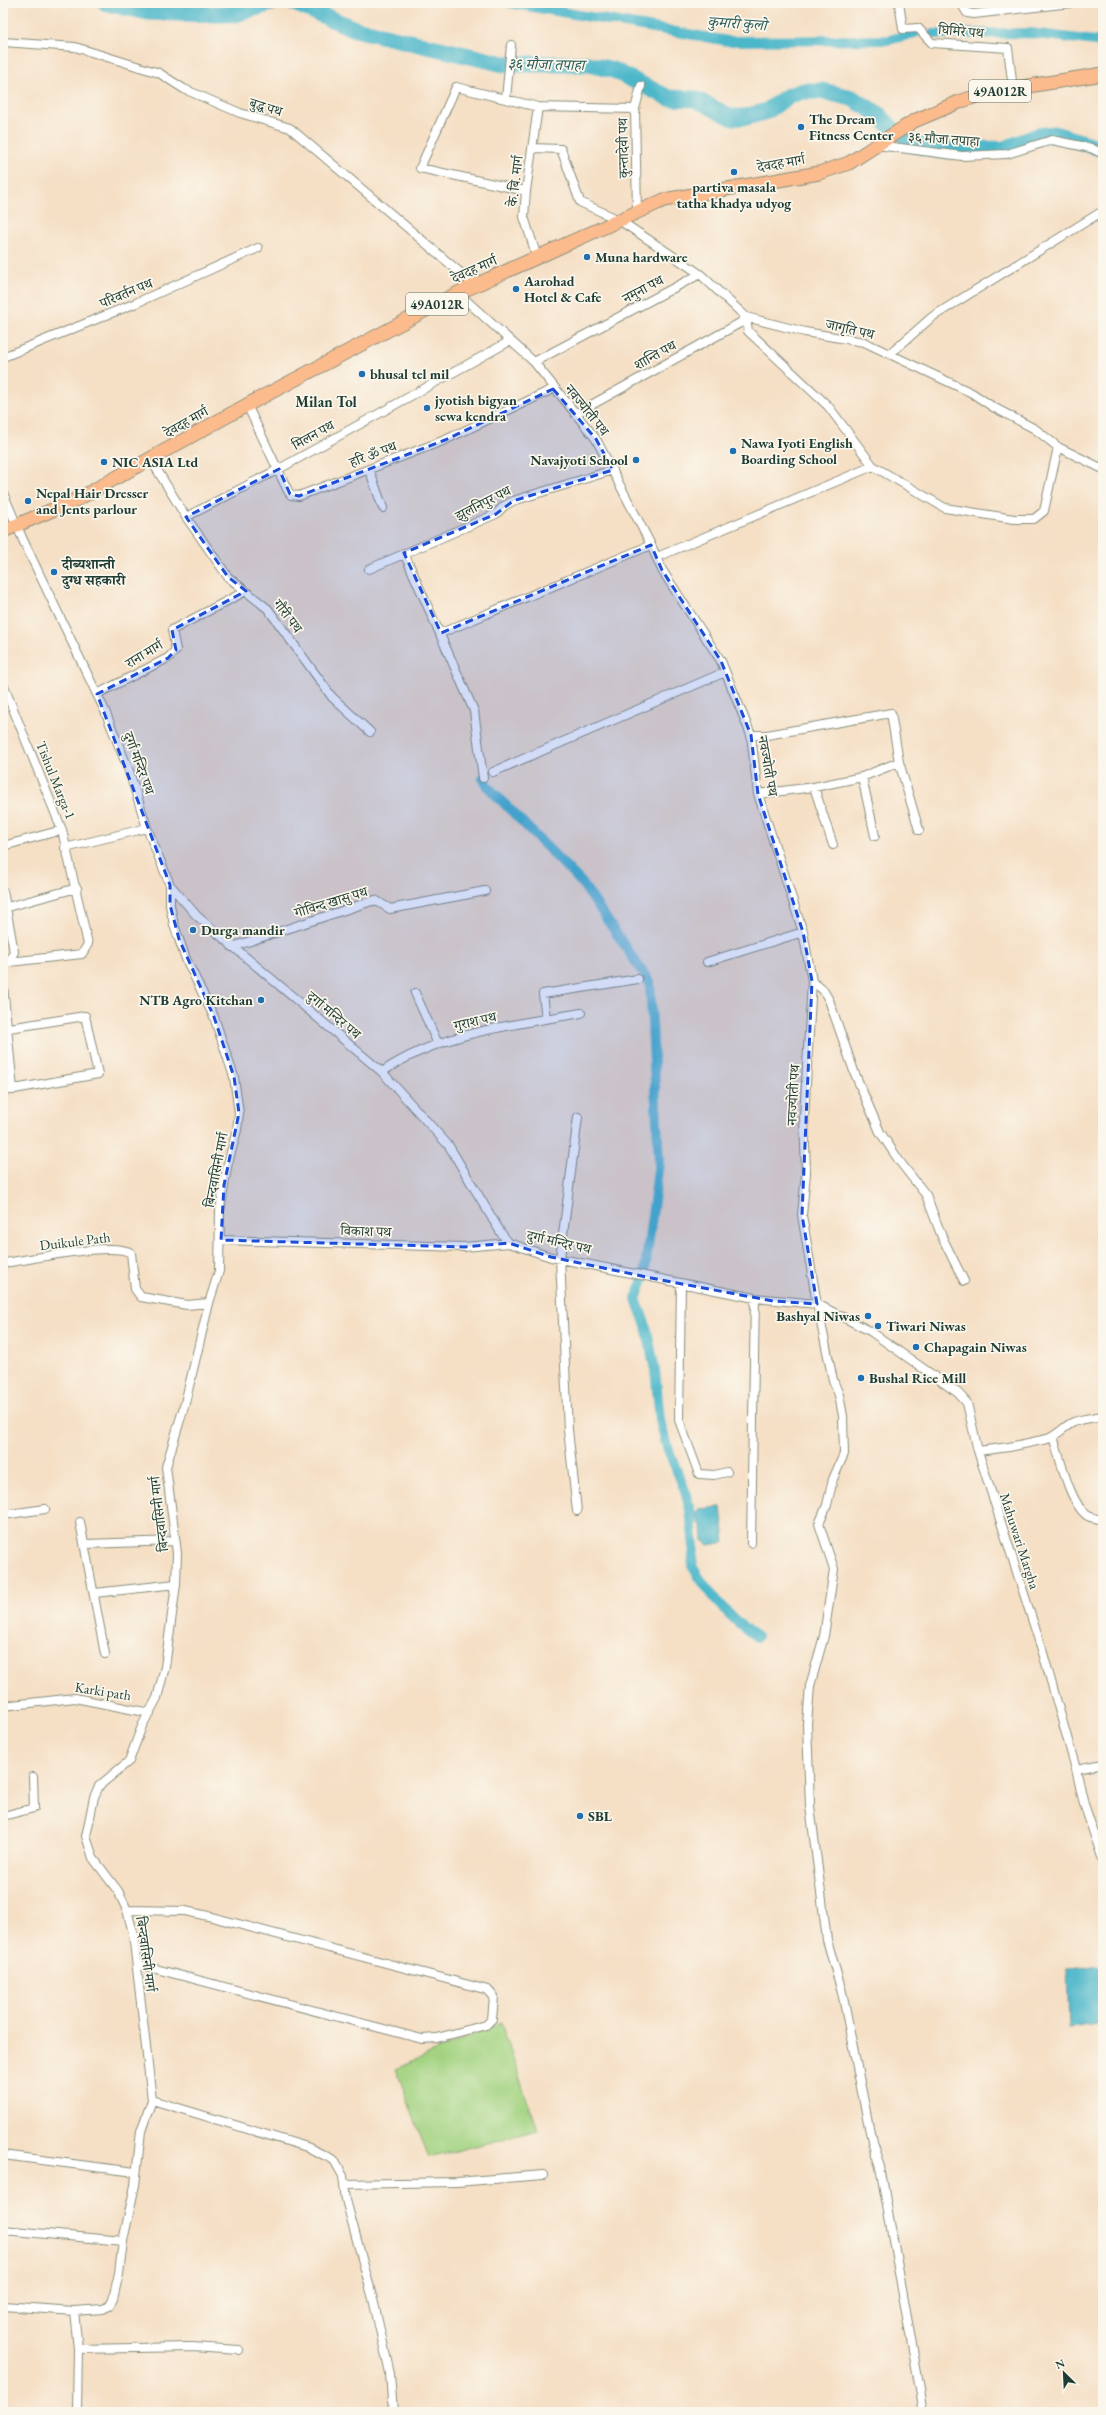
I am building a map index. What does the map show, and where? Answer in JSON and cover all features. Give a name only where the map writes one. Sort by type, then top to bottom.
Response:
[{"type":"main road","name":"49A012R","points":[[1013,88],[1103,74]]},
{"type":"main road","name":"देवदह मार्ग","points":[[3,531],[78,499],[151,460],[247,405],[458,293],[664,200],[680,195],[819,173],[849,163],[903,127],[959,102],[986,93],[1013,88]]},
{"type":"street","name":"घिमिरे पथ","points":[[899,3],[903,29],[918,28],[932,43],[1008,48],[1013,88]]},
{"type":"street","points":[[961,3],[967,13],[974,14],[1071,3]]},
{"type":"street","name":"बुद्ध पथ","points":[[3,42],[75,47],[159,73],[194,94],[240,113],[290,128],[476,286]]},
{"type":"street","points":[[506,99],[512,45]]},
{"type":"street","points":[[635,109],[641,86]]},
{"type":"street","name":"कुन्तादेवी पथ","points":[[526,191],[420,168],[456,87],[538,106],[635,109],[637,212]]},
{"type":"street","name":"के. बि. मार्ग","points":[[537,257],[524,217],[526,191],[538,106]]},
{"type":"street","name":"३६ मौजा तपाहा","points":[[876,145],[962,156],[1007,154],[1052,140],[1091,148],[1103,154]]},
{"type":"street","name":"जागृति पथ","points":[[532,148],[561,149],[580,202],[619,220],[700,274],[746,317],[805,332],[864,342],[972,393],[993,407],[1035,429],[1058,447],[1103,469]]},
{"type":"street","points":[[890,354],[932,317],[1103,211]]},
{"type":"street","name":"परिवर्तन पथ","points":[[3,357],[136,303],[258,248]]},
{"type":"street","name":"नमुना पथ","points":[[534,362],[700,274]]},
{"type":"street","name":"नवज्योती पथ","points":[[458,293],[510,342],[534,362],[554,389],[596,439],[651,545],[662,570],[711,644],[725,672],[751,735],[758,794],[803,932],[812,981],[804,1111],[806,1173],[802,1215],[817,1304],[833,1380],[840,1395],[843,1416],[844,1454],[833,1479],[827,1504],[819,1524],[834,1569],[824,1636],[810,1686],[807,1724],[810,1806],[827,1940],[842,1992],[868,2128],[880,2167],[924,2412]]},
{"type":"street","points":[[746,317],[748,331],[828,406],[873,466],[946,508],[1014,519],[1034,519],[1044,510],[1058,447]]},
{"type":"street","name":"शान्ति पथ","points":[[575,414],[740,323],[746,317]]},
{"type":"street","name":"मिलन पथ","points":[[186,517],[279,469],[510,342]]},
{"type":"street","name":"हरि ॐ पथ","points":[[247,405],[279,469],[288,492],[291,495],[299,496],[445,440],[554,389]]},
{"type":"street","points":[[151,460],[186,517]]},
{"type":"street","points":[[657,557],[873,466]]},
{"type":"street","points":[[370,469],[383,508]]},
{"type":"street","name":"झुलनिपुर पथ","points":[[369,569],[496,514],[502,507],[513,501],[613,470]]},
{"type":"street","name":"दुर्गा मन्दिर पथ","points":[[3,493],[16,526],[98,694],[120,746],[147,828],[170,885],[197,916],[232,947],[382,1072],[449,1146],[501,1233],[509,1243],[560,1258],[681,1284],[755,1298],[817,1304]]},
{"type":"street","name":"गौरी पथ","points":[[186,517],[228,576],[268,609],[332,697],[370,732]]},
{"type":"street","points":[[441,633],[651,545]]},
{"type":"street","points":[[404,553],[441,633],[474,711],[483,778]]},
{"type":"street","name":"राना मार्ग","points":[[98,694],[168,658],[176,650],[172,630],[246,591]]},
{"type":"street","points":[[493,772],[725,672]]},
{"type":"street","name":"Tishul Marga-1","points":[[3,684],[62,830],[65,848],[77,888],[88,944],[82,954],[6,964]]},
{"type":"street","points":[[751,735],[767,735],[891,713],[899,762],[919,830]]},
{"type":"street","points":[[758,794],[814,787],[862,777],[899,762]]},
{"type":"street","points":[[862,777],[875,836]]},
{"type":"street","points":[[814,787],[833,845]]},
{"type":"street","points":[[65,848],[147,828]]},
{"type":"street","points":[[3,846],[62,830]]},
{"type":"street","name":"बिन्दवासिनी मार्ग","points":[[152,2100],[137,1964],[127,1910],[118,1891],[93,1858],[86,1836],[94,1797],[99,1786],[129,1761],[142,1726],[150,1713],[165,1666],[176,1584],[177,1553],[166,1467],[185,1403],[209,1303],[219,1271],[221,1240],[220,1211],[227,1167],[237,1130],[238,1095],[234,1077],[214,1017],[186,959],[176,932],[170,905],[170,885]]},
{"type":"street","points":[[7,907],[77,888]]},
{"type":"street","points":[[3,891],[14,952],[6,964]]},
{"type":"street","name":"गोविन्द खासु पथ","points":[[232,947],[375,900],[390,909],[485,891]]},
{"type":"street","points":[[707,962],[803,932]]},
{"type":"street","points":[[546,1019],[543,994],[638,979]]},
{"type":"street","points":[[812,981],[823,990],[829,1000],[855,1074],[880,1132],[900,1162],[926,1195],[942,1237],[964,1281]]},
{"type":"street","points":[[3,985],[13,1090]]},
{"type":"street","points":[[414,993],[438,1044]]},
{"type":"street","name":"गुराश पथ","points":[[382,1072],[396,1063],[438,1044],[468,1034],[581,1013]]},
{"type":"street","points":[[3,1091],[98,1074],[85,1016],[6,1028]]},
{"type":"street","points":[[576,1510],[568,1430],[560,1258],[578,1117]]},
{"type":"street","name":"विकाश पथ","points":[[221,1240],[464,1247],[509,1243]]},
{"type":"street","name":"Duikule Path","points":[[3,1263],[83,1250],[125,1249],[131,1253],[135,1289],[141,1297],[187,1305],[209,1303]]},
{"type":"street","points":[[681,1284],[679,1420],[699,1474],[714,1475],[727,1472]]},
{"type":"street","points":[[750,1543],[755,1298]]},
{"type":"street","name":"Mahuwari Margha","points":[[817,1304],[870,1331],[958,1393],[967,1403],[978,1450],[1042,1653],[1076,1768],[1084,1804],[1103,1860]]},
{"type":"street","points":[[978,1450],[1009,1447],[1053,1437],[1059,1430],[1075,1421],[1103,1416]]},
{"type":"street","points":[[1053,1437],[1066,1476],[1081,1509],[1088,1516],[1103,1521]]},
{"type":"street","points":[[3,1516],[45,1509]]},
{"type":"street","points":[[80,1522],[86,1544],[105,1654]]},
{"type":"street","points":[[86,1544],[175,1541]]},
{"type":"street","points":[[95,1594],[176,1584]]},
{"type":"street","name":"Karki path","points":[[3,1706],[60,1698],[75,1698],[150,1713]]},
{"type":"street","points":[[1076,1768],[1103,1764]]},
{"type":"street","points":[[3,1816],[34,1808],[33,1777]]},
{"type":"street","points":[[127,1910],[185,1911],[208,1916],[488,1990],[494,1997],[492,2019],[486,2025],[437,2038],[422,2039],[137,1964]]},
{"type":"street","points":[[3,2306],[74,2311],[107,2308],[113,2299],[119,2272],[123,2241],[132,2200],[141,2131],[152,2100],[321,2153],[338,2164],[344,2184],[346,2200],[373,2299],[390,2374],[392,2412]]},
{"type":"street","points":[[3,2155],[135,2172]]},
{"type":"street","points":[[344,2184],[457,2182],[543,2175]]},
{"type":"street","points":[[3,2230],[123,2241]]},
{"type":"street","points":[[74,2311],[78,2349],[77,2412]]},
{"type":"street","points":[[78,2349],[192,2347],[239,2350]]},
{"type":"highlighted area","points":[[553,389],[596,439],[613,470],[513,501],[496,514],[404,553],[441,633],[651,545],[662,570],[721,661],[751,735],[758,794],[803,932],[812,981],[802,1215],[817,1304],[773,1301],[661,1280],[551,1257],[509,1243],[464,1247],[221,1240],[224,1185],[239,1113],[234,1077],[214,1017],[179,939],[170,905],[170,885],[97,694],[168,658],[176,650],[172,630],[246,591],[228,577],[186,517],[279,469],[290,494],[299,496],[445,440]]},
{"type":"green space","points":[[501,2022],[537,2130],[429,2158],[396,2069]]},
{"type":"water","points":[[721,1507],[725,1542],[708,1545],[703,1541],[702,1527],[695,1517],[699,1509]]},
{"type":"water","points":[[1103,1965],[1103,2022],[1069,2027],[1067,1968]]},
{"type":"waterway","name":"३६ मौजा तपाहा","points":[[106,3],[148,12],[209,14],[235,14],[271,3]]},
{"type":"waterway","name":"३६ मौजा तपाहा","points":[[294,3],[355,29],[504,64],[588,64],[613,70],[669,98],[695,99],[731,117],[746,117],[767,111],[788,96],[803,91],[822,91],[852,98],[878,114],[905,142],[937,150],[1005,149],[1038,136],[1055,134],[1103,149]]},
{"type":"waterway","name":"कुमारी कुलो","points":[[510,3],[728,41],[889,40],[915,33]]},
{"type":"waterway","points":[[933,34],[1030,33],[1103,42]]},
{"type":"waterway","points":[[483,778],[488,787],[582,883],[650,983],[659,1163],[644,1276],[636,1299],[646,1326],[655,1370],[660,1420],[667,1447],[684,1488],[690,1509],[694,1547],[692,1566],[705,1586],[729,1614],[757,1637]]},
{"type":"place","name":"The Dream Fitness Center","points":[[801,127]]},
{"type":"place","name":"partiva masala tatha khadya udyog","points":[[734,172]]},
{"type":"place","name":"Muna hardware","points":[[587,257]]},
{"type":"place","name":"Aarohad Hotel & Cafe","points":[[516,289]]},
{"type":"place","name":"bhusal tel mil","points":[[362,374]]},
{"type":"place","name":"jyotish bigyan sewa kendra","points":[[427,408]]},
{"type":"place","name":"Nawa Iyoti English Boarding School","points":[[733,451]]},
{"type":"place","name":"Navajyoti School","points":[[636,460]]},
{"type":"place","name":"NIC ASIA Ltd","points":[[104,462]]},
{"type":"place","name":"Nepal Hair Dresser and Jents parlour","points":[[28,501]]},
{"type":"place","name":"दीब्यशान्ती दुग्ध सहकारी","points":[[54,572]]},
{"type":"place","name":"Durga mandir","points":[[193,930]]},
{"type":"place","name":"NTB Agro Kitchan","points":[[261,1000]]},
{"type":"place","name":"Bashyal Niwas","points":[[868,1316]]},
{"type":"place","name":"Tiwari Niwas","points":[[878,1326]]},
{"type":"place","name":"Chapagain Niwas","points":[[916,1347]]},
{"type":"place","name":"Bushal Rice Mill","points":[[861,1378]]},
{"type":"place","name":"SBL","points":[[580,1816]]},
{"type":"district","name":"Milan Tol","points":[[326,401]]}]
